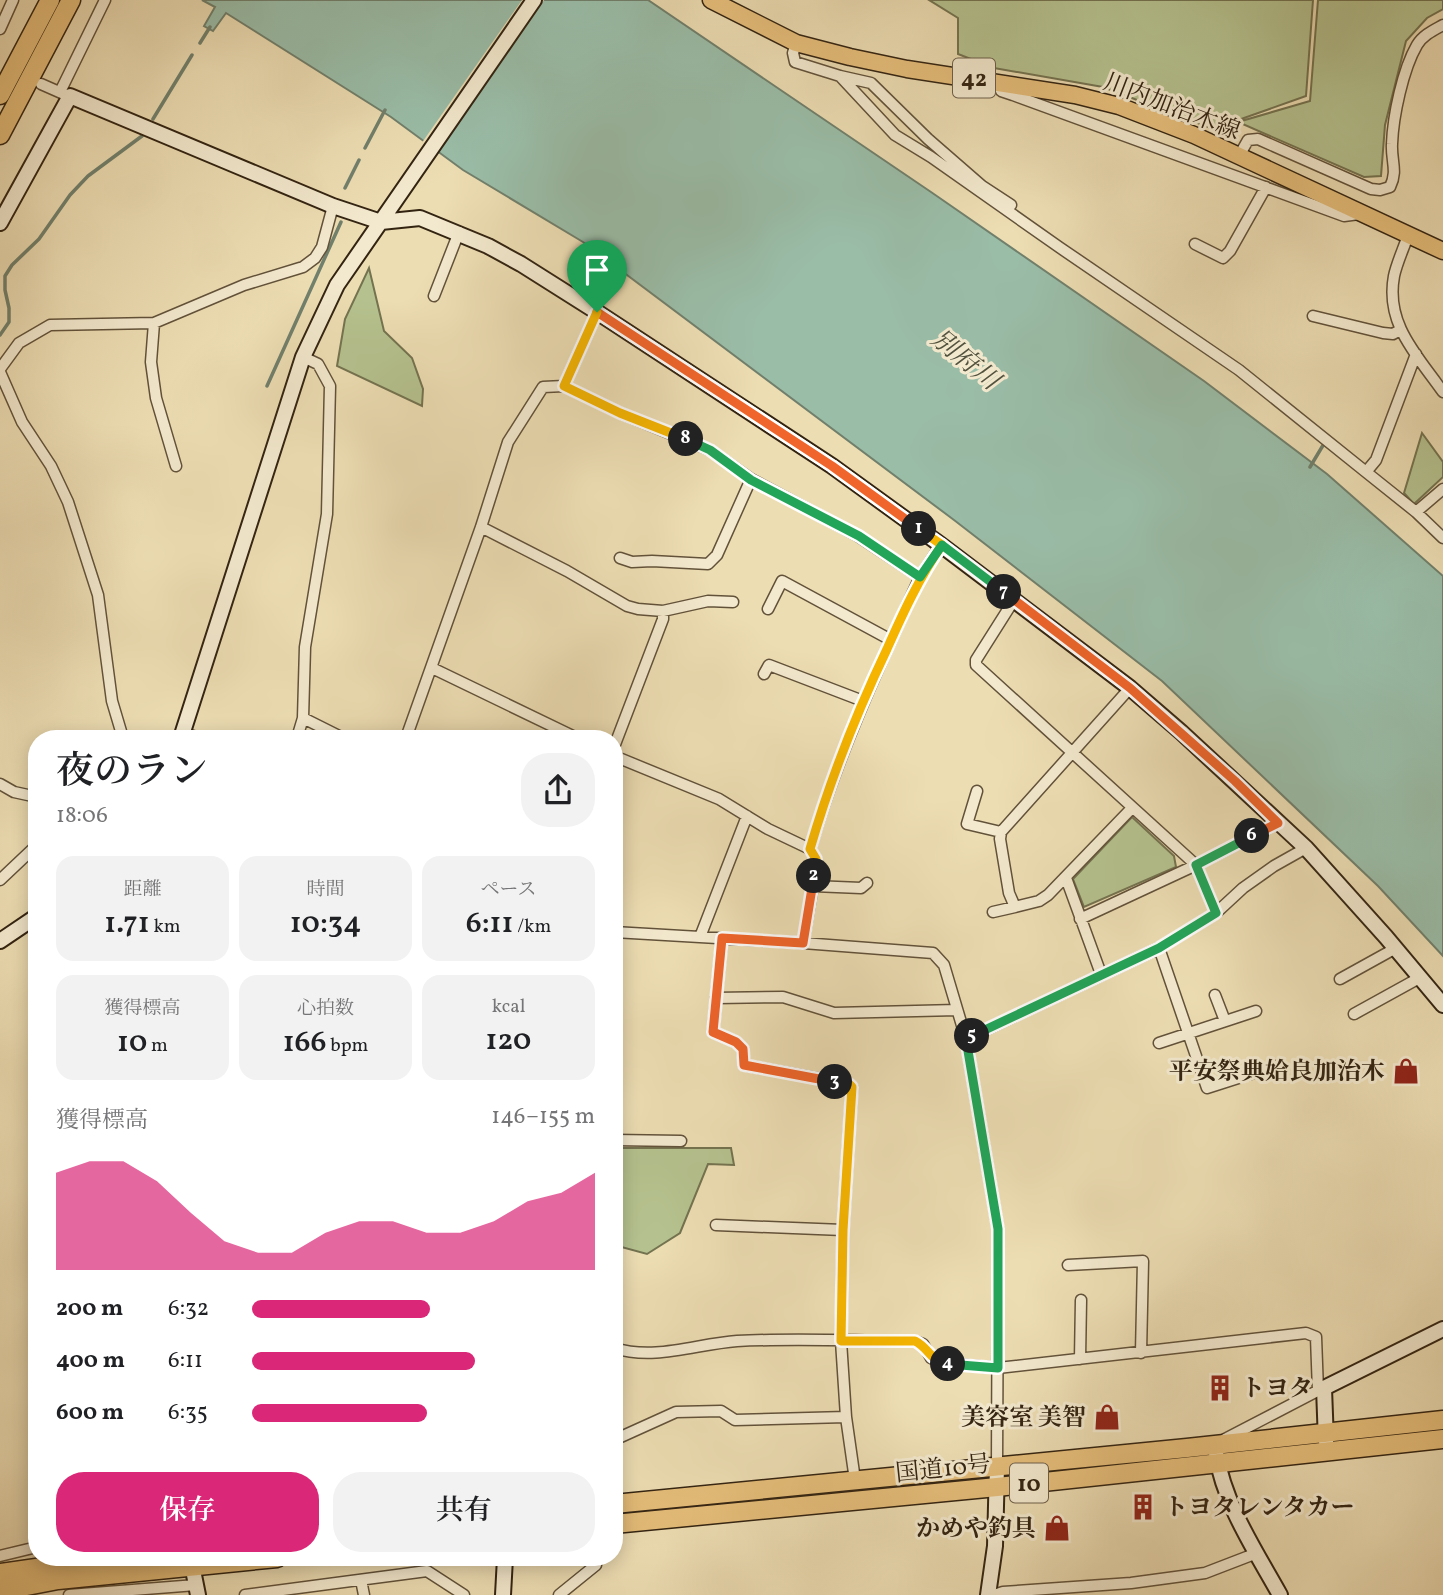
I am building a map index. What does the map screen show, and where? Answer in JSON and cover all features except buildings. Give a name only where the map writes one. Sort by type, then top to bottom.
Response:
[{"type":"highway","points":[[0,95],[50,0]]},
{"type":"highway","points":[[0,135],[69,3]]},
{"type":"highway","name":"国道10号","points":[[623,1503],[1443,1420]]},
{"type":"highway","name":"国道10号","points":[[623,1523],[998,1487],[1443,1439]]},
{"type":"highway","points":[[0,1573],[49,1566]]},
{"type":"highway","points":[[0,1591],[58,1580],[197,1566]]},
{"type":"main road","name":"川内加治木線","points":[[711,0],[796,43],[907,69],[1075,95],[1119,106],[1194,135],[1443,251]]},
{"type":"street","points":[[0,29],[13,0]]},
{"type":"street","points":[[0,223],[65,94],[105,0]]},
{"type":"street","points":[[185,730],[303,357],[337,285],[534,0]]},
{"type":"street","points":[[1238,156],[1248,140],[1258,139],[1371,189],[1390,187],[1395,177],[1391,149],[1393,122],[1403,83],[1418,44],[1429,33],[1443,25]]},
{"type":"street","points":[[796,43],[793,53],[795,62],[871,83],[928,139],[982,186],[1011,205]]},
{"type":"street","points":[[840,76],[895,135],[931,157],[1239,370],[1416,512],[1443,538]]},
{"type":"street","points":[[999,82],[1002,90],[1013,95],[1344,216],[1366,214]]},
{"type":"street","points":[[41,84],[333,206],[381,222],[420,218],[458,232],[521,264],[832,466],[942,545],[1130,688],[1226,772],[1306,848],[1443,1005]]},
{"type":"street","points":[[1195,244],[1223,258],[1230,251],[1266,187]]},
{"type":"street","points":[[121,730],[112,701],[98,595],[68,502],[51,466],[22,422],[0,370],[19,343],[50,325],[154,323],[244,285],[303,267],[315,258],[322,247],[333,206]]},
{"type":"street","points":[[433,296],[458,232]]},
{"type":"street","points":[[1408,234],[1394,275],[1394,313],[1399,330],[1443,392]]},
{"type":"street","points":[[564,386],[597,312]]},
{"type":"street","points":[[1313,316],[1383,333],[1394,334],[1399,330]]},
{"type":"street","points":[[154,323],[151,362],[156,398],[176,467]]},
{"type":"street","points":[[1366,472],[1376,460],[1416,354]]},
{"type":"street","points":[[299,730],[303,718],[305,647],[327,514],[330,386],[318,364],[303,357]]},
{"type":"street","points":[[409,730],[481,527],[508,442],[543,387],[564,386],[620,413],[710,450],[751,480],[859,536],[920,577]]},
{"type":"street","points":[[620,558],[632,562],[708,564],[717,555],[751,480]]},
{"type":"street","points":[[1416,512],[1443,489]]},
{"type":"street","points":[[481,527],[567,571],[627,606],[663,611],[708,601],[733,601]]},
{"type":"street","points":[[810,849],[823,804],[863,701],[920,577],[942,545]]},
{"type":"street","points":[[768,610],[782,581],[891,640]]},
{"type":"street","points":[[1014,600],[975,665],[1196,865],[1216,913]]},
{"type":"street","points":[[620,730],[663,618],[663,611]]},
{"type":"street","points":[[764,674],[769,665],[863,701]]},
{"type":"street","points":[[432,668],[561,730]]},
{"type":"street","points":[[1015,907],[1007,879],[1001,832],[1130,688]]},
{"type":"street","points":[[303,718],[327,730]]},
{"type":"street","points":[[623,760],[719,799],[768,829],[810,849],[816,859],[803,943]]},
{"type":"street","points":[[0,785],[28,795]]},
{"type":"street","points":[[977,791],[967,824],[1001,832]]},
{"type":"street","points":[[993,912],[1039,901],[1066,878],[1132,808]]},
{"type":"street","points":[[700,937],[747,816]]},
{"type":"street","points":[[1080,919],[1278,823]]},
{"type":"street","points":[[966,1039],[1159,948],[1216,913],[1243,888],[1306,848]]},
{"type":"street","points":[[0,880],[28,854]]},
{"type":"street","points":[[1066,878],[1101,974]]},
{"type":"street","points":[[813,886],[860,888],[867,883]]},
{"type":"street","points":[[0,941],[28,922]]},
{"type":"street","points":[[623,933],[933,953],[944,965],[966,1039],[998,1229],[998,1487],[995,1546],[988,1595]]},
{"type":"street","points":[[722,938],[713,1032],[736,1042],[743,1049],[744,1065],[849,1084],[852,1087],[843,1230],[841,1341],[846,1417],[855,1480]]},
{"type":"street","points":[[1159,948],[1207,1087],[1276,1066]]},
{"type":"street","points":[[1340,979],[1396,948]]},
{"type":"street","points":[[1354,1014],[1420,978]]},
{"type":"street","points":[[1215,995],[1225,1021]]},
{"type":"street","points":[[716,998],[783,997],[834,1013],[957,1010]]},
{"type":"street","points":[[1159,1043],[1256,1011]]},
{"type":"street","points":[[623,1140],[681,1141]]},
{"type":"street","points":[[716,1225],[843,1230]]},
{"type":"street","points":[[1068,1265],[1143,1261],[1141,1353]]},
{"type":"street","points":[[1080,1359],[1081,1300]]},
{"type":"street","points":[[1280,1595],[1220,1478],[1215,1445],[1443,1329]]},
{"type":"street","points":[[623,1351],[664,1353],[738,1341],[915,1341],[923,1345],[931,1358],[941,1363],[998,1368],[1306,1333],[1316,1337],[1327,1451]]},
{"type":"street","points":[[623,1436],[676,1412],[721,1411],[735,1420],[846,1417]]},
{"type":"street","points":[[0,1556],[28,1549]]},
{"type":"street","points":[[994,1595],[1003,1592],[1027,1593],[1131,1583],[1205,1573],[1257,1553]]},
{"type":"street","points":[[244,1595],[361,1580],[427,1566],[464,1595]]},
{"type":"street","points":[[503,1595],[505,1566]]},
{"type":"street","points":[[559,1595],[594,1566]]},
{"type":"street","points":[[361,1580],[364,1595]]},
{"type":"street","points":[[69,1595],[196,1585]]},
{"type":"shaded area","points":[[929,0],[1313,0],[1306,96],[1213,129],[1103,87],[994,68],[958,54],[958,18]]},
{"type":"shaded area","points":[[1318,0],[1443,0],[1443,9],[1427,18],[1406,41],[1385,125],[1381,176],[1364,177],[1238,122],[1310,101]]},
{"type":"shaded area","points":[[369,268],[384,331],[412,358],[423,389],[422,406],[337,366],[345,319]]},
{"type":"shaded area","points":[[1422,433],[1443,462],[1443,477],[1414,504],[1404,493]]},
{"type":"shaded area","points":[[1132,817],[1174,856],[1176,867],[1084,907],[1073,879]]},
{"type":"shaded area","points":[[623,1148],[731,1148],[734,1165],[708,1164],[680,1233],[647,1254],[623,1247]]},
{"type":"water","name":"別府川","points":[[202,0],[648,0],[1204,381],[1327,474],[1443,576],[1443,956],[1378,886],[1162,681],[954,520],[583,242],[463,170],[391,117],[226,13],[213,31],[204,26],[215,7]]},
{"type":"pier","points":[[522,0],[544,0],[435,154],[421,144]]},
{"type":"waterway","points":[[200,43],[210,27]]},
{"type":"waterway","points":[[153,119],[192,55]]},
{"type":"waterway","points":[[365,148],[385,110]]},
{"type":"waterway","points":[[0,335],[9,322],[5,276],[12,265],[39,239],[70,195],[88,176],[142,136]]},
{"type":"waterway","points":[[345,188],[359,160]]},
{"type":"waterway","points":[[267,386],[341,222]]},
{"type":"waterway","points":[[1310,467],[1325,442]]},
{"type":"place","name":"平安祭典姶良加治木","points":[[1406,1071]]},
{"type":"place","name":"トヨタ","points":[[1220,1388]]},
{"type":"place","name":"美容室 美智","points":[[1107,1417]]},
{"type":"place","name":"トヨタレンタカー","points":[[1143,1507]]},
{"type":"place","name":"かめや釣具","points":[[1057,1528]]},
{"type":"route","points":[[597,312],[564,386],[620,413],[710,450],[751,480],[859,536],[920,577],[942,545],[1130,688],[1278,823],[1196,865],[1216,913],[1159,948],[966,1039],[998,1229],[998,1368],[941,1363],[931,1358],[923,1345],[915,1341],[841,1341],[843,1230],[852,1087],[849,1084],[744,1065],[743,1049],[736,1042],[713,1032],[722,938],[803,943],[816,859],[810,849],[823,804],[863,701],[920,577],[942,545],[832,466],[597,312]]}]
